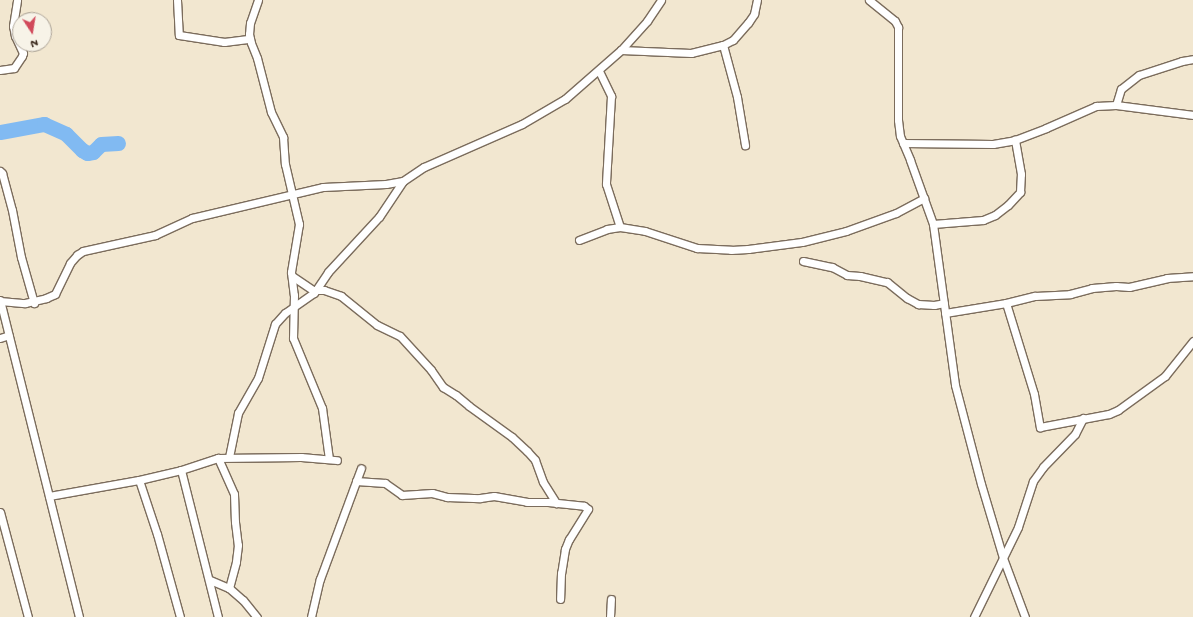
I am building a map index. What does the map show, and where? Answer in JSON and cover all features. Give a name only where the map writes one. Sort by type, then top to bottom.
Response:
[{"type":"street","points":[[0,70],[14,68],[23,53],[15,36],[14,26],[17,0]]},
{"type":"street","points":[[177,0],[179,35],[224,42],[250,39]]},
{"type":"street","points":[[258,0],[250,23],[250,39],[258,58],[271,112],[283,137],[285,164],[294,194],[300,230],[294,252],[292,276],[294,295],[292,308],[293,338],[322,408],[329,459]]},
{"type":"street","points":[[229,457],[238,413],[258,378],[275,324],[292,308],[310,297],[328,272],[379,217],[403,181],[424,167],[522,124],[565,99],[599,71],[621,50],[647,21],[661,0]]},
{"type":"street","points":[[621,50],[691,52],[723,45],[733,40],[748,23],[754,14],[757,0]]},
{"type":"street","points":[[869,0],[895,21],[898,27],[898,120],[900,136],[933,224],[955,385],[981,484],[1003,558],[1025,617]]},
{"type":"street","points":[[723,45],[738,97],[745,145]]},
{"type":"street","points":[[1116,105],[1121,89],[1139,75],[1182,60],[1193,59]]},
{"type":"street","points":[[599,71],[611,96],[606,184],[620,227]]},
{"type":"street","points":[[903,144],[993,144],[1014,140],[1096,106],[1116,105],[1193,115]]},
{"type":"street","points":[[933,224],[983,220],[995,215],[1008,205],[1020,192],[1021,174],[1014,140]]},
{"type":"street","points":[[0,171],[2,173],[12,210],[21,257],[34,302]]},
{"type":"street","points":[[79,617],[0,300],[25,303],[34,302],[55,294],[73,258],[83,251],[154,235],[192,218],[323,187],[349,184],[386,184],[403,181]]},
{"type":"street","points":[[579,240],[607,229],[620,227],[645,231],[697,248],[748,249],[802,242],[846,231],[896,213],[924,198]]},
{"type":"street","points":[[803,261],[832,267],[847,275],[860,276],[887,282],[907,298],[918,304],[929,305],[944,303]]},
{"type":"street","points":[[292,276],[316,290],[328,291],[341,296],[377,325],[400,336],[443,386],[512,437],[527,451],[535,460],[543,482],[556,503]]},
{"type":"street","points":[[945,312],[1006,303],[1035,296],[1070,294],[1092,288],[1116,286],[1129,287],[1167,278],[1193,276]]},
{"type":"street","points":[[1006,303],[1034,394],[1039,426],[1042,427],[1109,414],[1118,410],[1158,383],[1179,361],[1193,341]]},
{"type":"street","points":[[0,338],[9,335]]},
{"type":"street","points":[[974,617],[1018,527],[1033,481],[1043,466],[1075,434],[1083,418]]},
{"type":"street","points":[[48,496],[139,480],[181,470],[218,458],[301,457],[337,460]]},
{"type":"street","points":[[218,458],[234,494],[238,546],[236,562],[229,588]]},
{"type":"street","points":[[311,617],[320,579],[361,468]]},
{"type":"street","points":[[181,470],[210,580],[218,617]]},
{"type":"street","points":[[139,480],[157,534],[180,617]]},
{"type":"street","points":[[356,481],[385,483],[402,495],[432,493],[447,497],[480,498],[494,496],[528,502],[584,506],[588,510],[576,526],[565,549],[561,573],[560,599]]},
{"type":"street","points":[[0,512],[28,617]]},
{"type":"street","points":[[210,580],[229,588],[243,600],[257,617]]},
{"type":"street","points":[[610,617],[611,599]]},
{"type":"waterway","points":[[0,132],[44,124],[66,134],[87,153],[93,152],[101,144],[118,143]]}]
